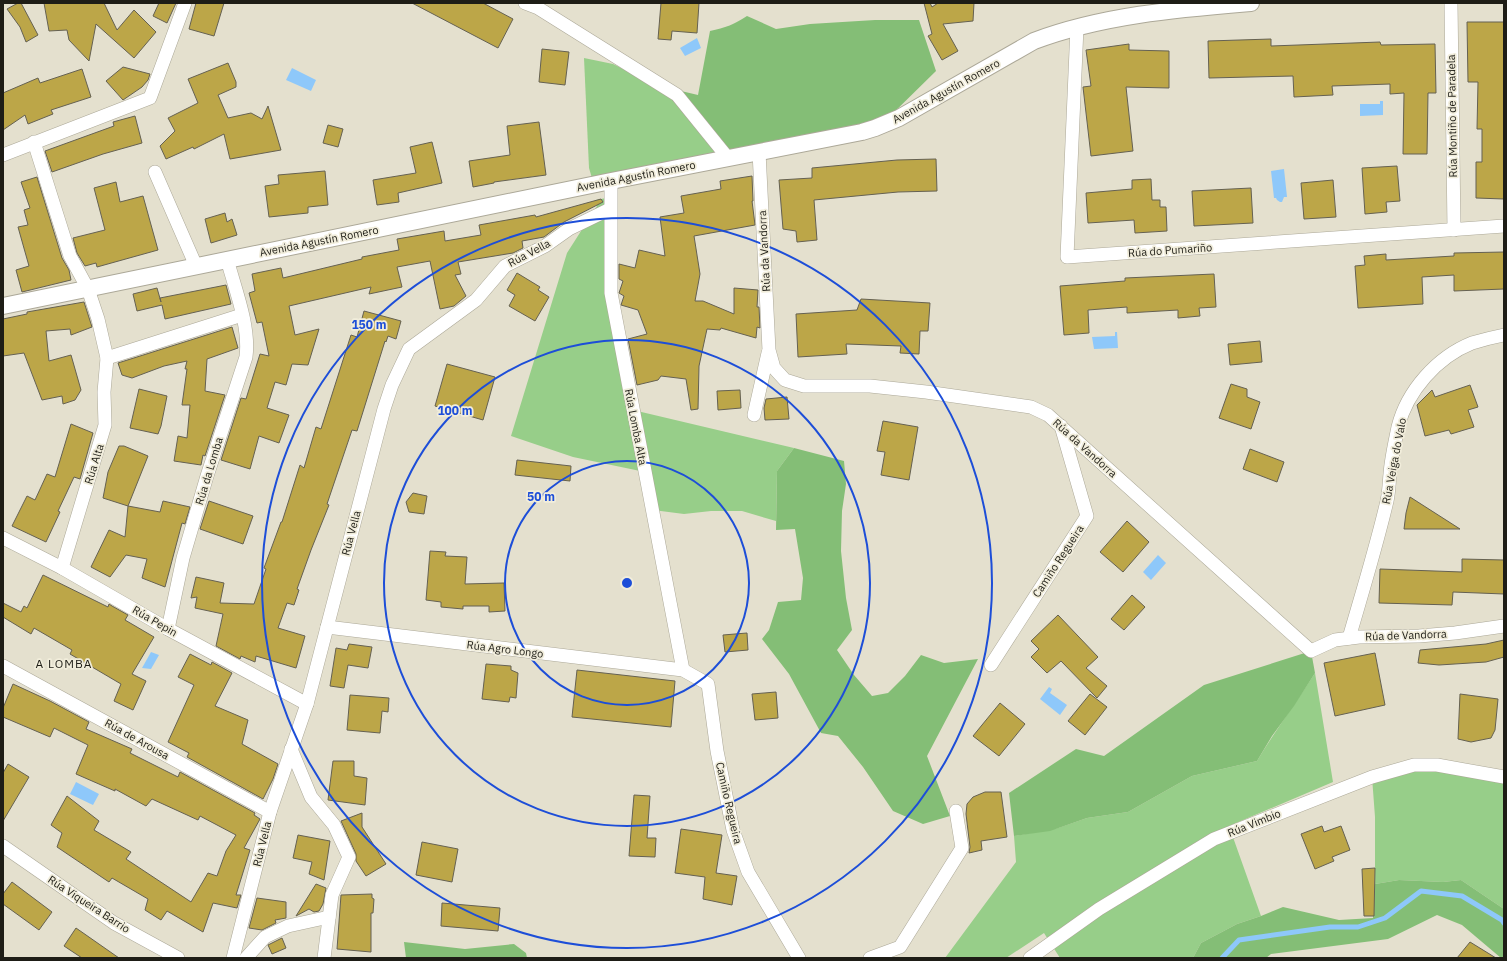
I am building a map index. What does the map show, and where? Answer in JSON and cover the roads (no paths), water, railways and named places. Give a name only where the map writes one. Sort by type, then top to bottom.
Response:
[{"type":"street","points":[[3,155],[150,98],[185,3]]},
{"type":"street","points":[[525,3],[545,12],[677,95],[728,158]]},
{"type":"street","name":"Avenida Agustín Romero","points":[[3,306],[227,259],[875,128],[899,118],[1034,41],[1055,33],[1077,27],[1152,14],[1251,3]]},
{"type":"street","name":"Rúa Montiño de Paradela","points":[[1451,3],[1454,230]]},
{"type":"street","name":"Rúa do Pumariño","points":[[1077,27],[1066,257],[1504,226]]},
{"type":"street","points":[[34,142],[70,256],[88,289],[98,318],[107,358],[242,315]]},
{"type":"street","name":"Rúa da Vandorra","points":[[759,152],[769,350],[774,368],[785,380],[804,386],[870,386],[1031,407],[1048,415],[1311,651]]},
{"type":"street","points":[[155,172],[196,266]]},
{"type":"street","name":"Rúa Lomba Alta","points":[[611,181],[611,293],[683,670]]},
{"type":"street","name":"Rúa Vella","points":[[233,958],[270,812],[307,704],[384,409],[392,385],[409,349],[476,300],[505,266],[545,246],[569,230],[610,209]]},
{"type":"street","name":"Rúa da Lomba","points":[[168,629],[183,558],[209,468],[246,357],[248,343],[227,259]]},
{"type":"street","name":"Rúa Veiga do Valo","points":[[1348,638],[1384,514],[1390,489],[1390,475],[1397,432],[1404,408],[1413,393],[1425,378],[1439,363],[1454,352],[1472,343],[1504,335]]},
{"type":"street","name":"Rúa da Vandorra","points":[[754,415],[769,350]]},
{"type":"street","name":"Rúa Alta","points":[[62,568],[105,425],[104,392],[107,358]]},
{"type":"street","name":"Camiño Regueira","points":[[991,665],[1087,516],[1061,426]]},
{"type":"street","name":"Rúa Pepin","points":[[3,538],[62,568],[168,629],[307,704]]},
{"type":"street","name":"Rúa de Vandorra","points":[[1311,651],[1335,640],[1348,638],[1419,636],[1455,633],[1504,626]]},
{"type":"street","name":"Rúa Agro Longo","points":[[327,627],[683,670]]},
{"type":"street","name":"Rúa de Arousa","points":[[3,666],[270,812]]},
{"type":"street","name":"Camiño Regueira","points":[[683,670],[708,684],[717,751],[733,830],[748,872],[799,958]]},
{"type":"street","points":[[291,749],[311,797],[334,825],[349,856],[332,896],[328,917],[324,958]]},
{"type":"street","name":"Rúa Vimbio","points":[[1030,958],[1100,909],[1214,839],[1372,777],[1414,765],[1438,764],[1504,777]]},
{"type":"street","points":[[870,958],[900,946],[962,848],[956,811]]},
{"type":"street","name":"Rúa Viqueira Barrio","points":[[3,846],[114,923],[178,958]]},
{"type":"street","points":[[246,958],[264,936],[288,926],[328,917]]},
{"type":"water","points":[[697,38],[701,48],[685,56],[680,48]]},
{"type":"water","points":[[292,68],[316,80],[311,91],[286,80]]},
{"type":"water","points":[[1380,101],[1383,101],[1383,115],[1360,116],[1360,104],[1380,104]]},
{"type":"water","points":[[1284,169],[1287,197],[1284,197],[1282,202],[1280,202],[1274,198],[1271,171]]},
{"type":"water","points":[[1115,332],[1117,332],[1118,348],[1094,349],[1092,337],[1115,336]]},
{"type":"water","points":[[1158,555],[1166,563],[1151,580],[1143,572]]},
{"type":"water","points":[[151,652],[159,655],[151,669],[142,668]]},
{"type":"water","points":[[1049,687],[1052,689],[1050,693],[1067,705],[1060,715],[1040,699]]},
{"type":"water","points":[[76,782],[99,794],[93,805],[70,794]]},
{"type":"waterway","points":[[1222,958],[1239,940],[1330,927],[1358,927],[1385,918],[1421,891],[1462,896],[1502,920],[1504,923]]},
{"type":"district","name":"A LOMBA","points":[[64,663]]}]
